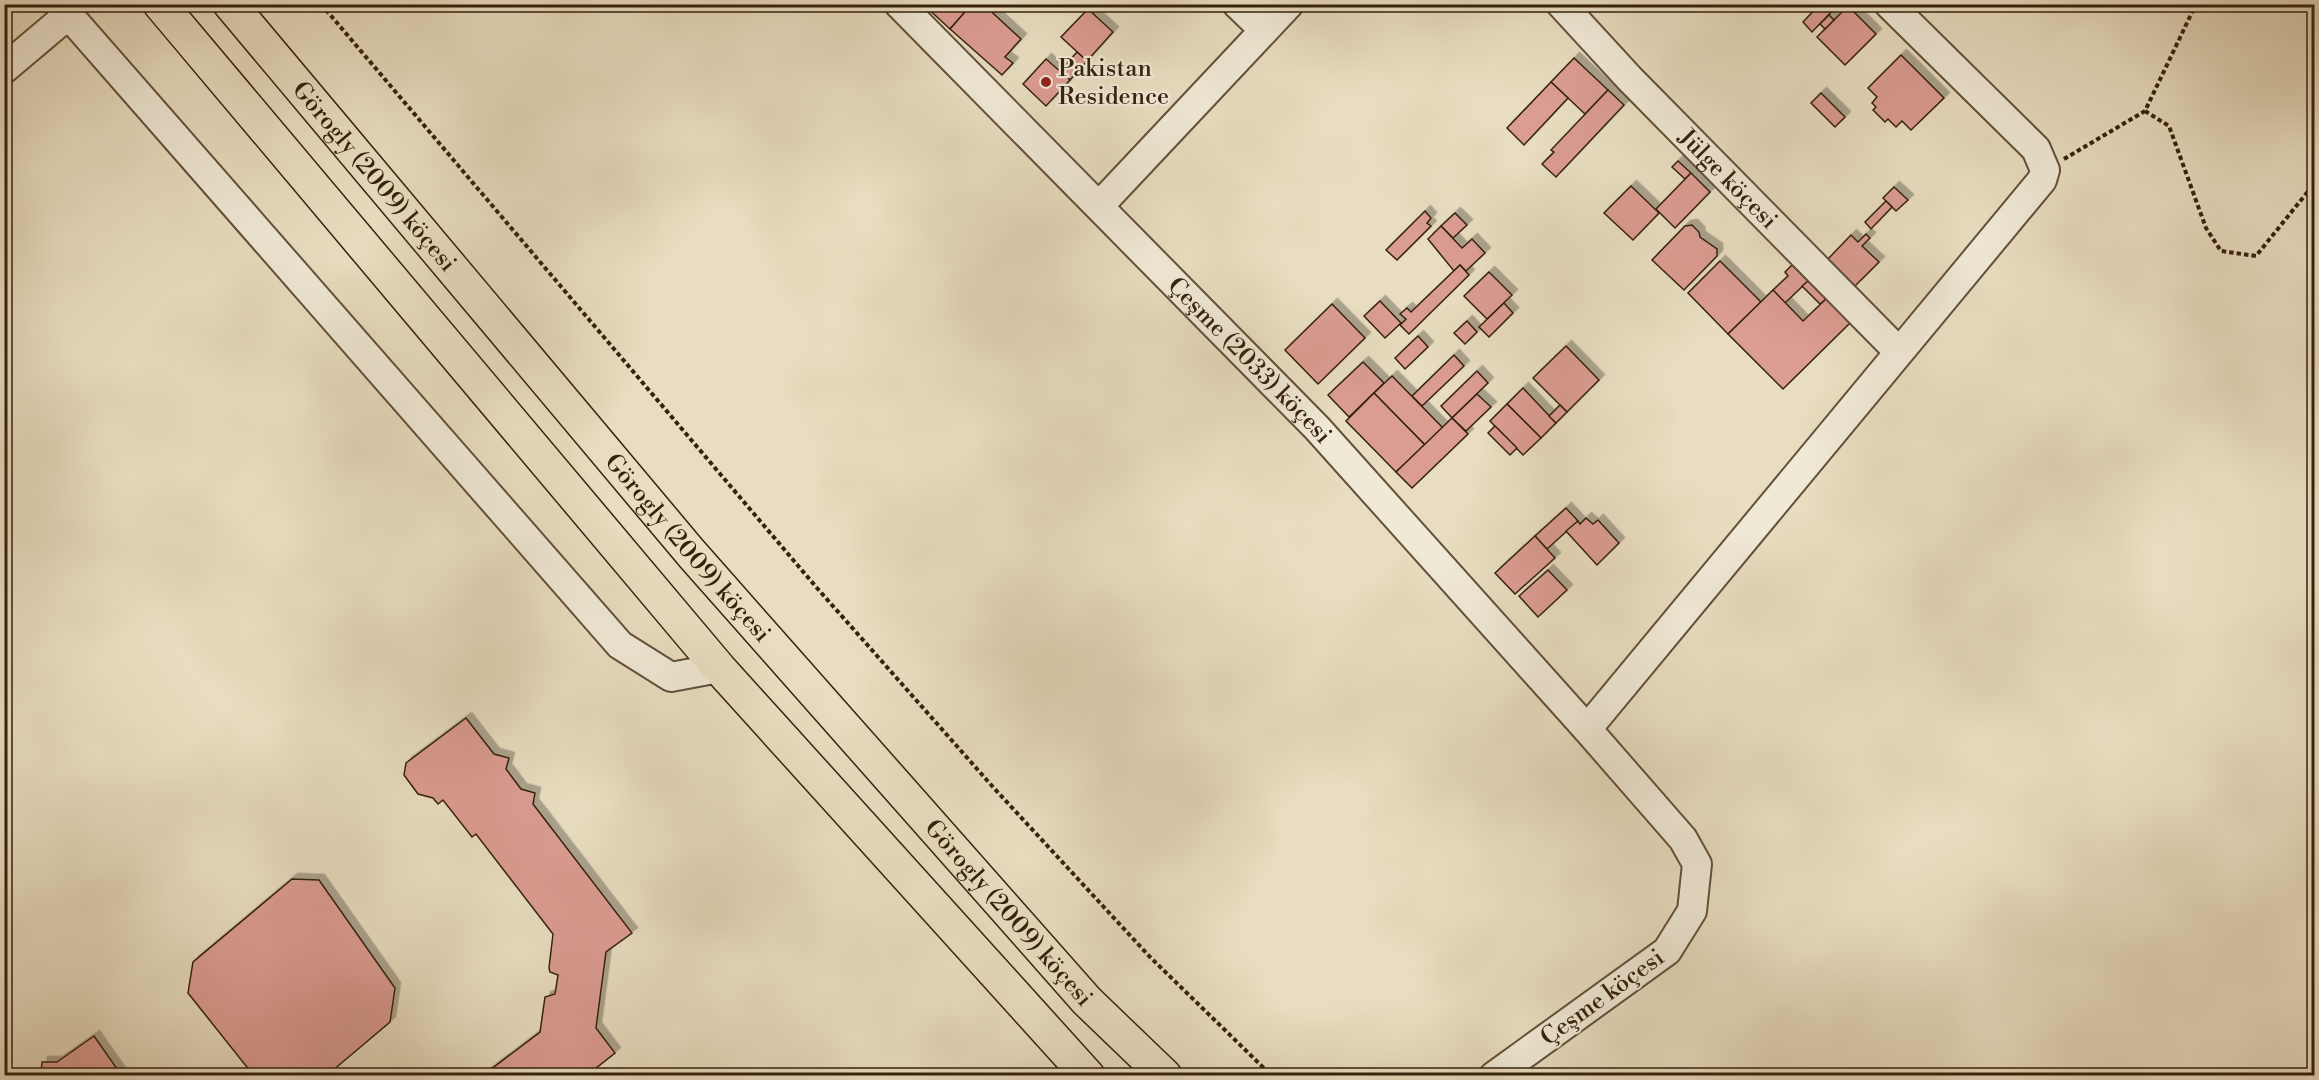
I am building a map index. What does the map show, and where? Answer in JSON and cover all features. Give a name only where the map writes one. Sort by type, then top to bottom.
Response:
[{"type":"main road","points":[[160,4],[719,668],[1089,1076]]},
{"type":"main road","name":"Görogly (2009) köçesi","points":[[230,4],[691,553],[1087,1001],[1165,1076]]},
{"type":"street","name":"Çeşme (2033) köçesi","points":[[899,4],[1100,205],[1317,428],[1587,729]]},
{"type":"street","points":[[1237,4],[1264,30]]},
{"type":"street","points":[[1100,205],[1288,4]]},
{"type":"street","name":"Jülge köçesi","points":[[1561,4],[1630,79],[1898,351]]},
{"type":"street","points":[[1587,729],[1898,351],[2036,190],[2045,170],[2036,149],[1889,4]]},
{"type":"street","points":[[4,69],[64,10],[620,645],[671,677],[719,668]]},
{"type":"street","name":"Çeşme köçesi","points":[[1494,1076],[1667,951],[1692,911],[1697,864],[1683,840],[1587,729]]},
{"type":"path","points":[[321,4],[817,588],[985,778],[1135,941],[1272,1076]]},
{"type":"path","points":[[2045,170],[2145,111],[2196,4]]},
{"type":"path","points":[[2145,111],[2169,126],[2206,228],[2220,251],[2256,256],[2314,184]]},
{"type":"building","points":[[923,4],[972,4],[950,29]]},
{"type":"building","points":[[972,4],[983,4],[1021,39],[1005,57],[1013,63],[1002,75],[950,29]]},
{"type":"building","points":[[1820,4],[1839,4],[1812,32],[1803,22]]},
{"type":"building","points":[[1848,6],[1876,34],[1845,65],[1817,37]]},
{"type":"building","points":[[1088,9],[1113,32],[1087,61],[1061,37]]},
{"type":"building","points":[[1829,15],[1834,20],[1825,29],[1820,24]]},
{"type":"building","points":[[1077,52],[1087,61],[1070,80],[1060,71]]},
{"type":"building","points":[[1901,55],[1944,98],[1911,130],[1902,121],[1896,127],[1888,119],[1885,122],[1873,110],[1876,107],[1872,103],[1877,97],[1868,88]]},
{"type":"building","points":[[1574,58],[1608,90],[1585,114],[1551,82]]},
{"type":"building","name":"Pakistan Residence","points":[[1046,59],[1070,80],[1046,106],[1023,84]]},
{"type":"building","points":[[1551,82],[1568,98],[1524,145],[1507,128]]},
{"type":"building","points":[[1608,90],[1624,105],[1556,177],[1542,164],[1554,152],[1551,150]]},
{"type":"building","points":[[1821,93],[1845,117],[1835,127],[1811,103]]},
{"type":"building","points":[[1678,161],[1691,173],[1685,179],[1672,167]]},
{"type":"building","points":[[1691,173],[1710,192],[1675,228],[1656,209]]},
{"type":"building","points":[[1631,186],[1659,213],[1633,240],[1604,213]]},
{"type":"building","points":[[1894,187],[1908,200],[1896,211],[1883,198]]},
{"type":"building","points":[[1886,201],[1892,207],[1871,229],[1865,222]]},
{"type":"building","points":[[1425,211],[1431,218],[1427,223],[1431,226],[1397,260],[1386,250]]},
{"type":"building","points":[[1455,213],[1467,225],[1453,238],[1441,226]]},
{"type":"building","points":[[1692,225],[1699,232],[1700,237],[1717,249],[1717,256],[1684,290],[1652,260],[1685,226]]},
{"type":"building","points":[[1441,226],[1462,248],[1472,239],[1485,253],[1466,271],[1460,265],[1454,271],[1428,239]]},
{"type":"building","points":[[1866,234],[1870,238],[1862,246],[1879,262],[1855,286],[1828,259],[1851,235],[1858,242]]},
{"type":"building","points":[[1720,261],[1761,302],[1728,334],[1688,293]]},
{"type":"building","points":[[1460,265],[1469,275],[1409,334],[1400,325],[1406,319],[1400,314],[1407,308],[1411,312]]},
{"type":"building","points":[[1792,265],[1808,281],[1785,303],[1773,290],[1788,276],[1785,272]]},
{"type":"building","points":[[1489,272],[1512,295],[1487,319],[1464,296]]},
{"type":"building","points":[[1808,281],[1826,299],[1820,304],[1802,286]]},
{"type":"building","points":[[1773,290],[1803,321],[1826,299],[1850,323],[1783,389],[1728,334]]},
{"type":"building","points":[[1380,301],[1401,323],[1385,338],[1364,316]]},
{"type":"building","points":[[1504,303],[1513,313],[1489,337],[1479,327]]},
{"type":"building","points":[[1332,304],[1365,338],[1318,384],[1285,350]]},
{"type":"building","points":[[1467,321],[1477,332],[1465,344],[1454,333]]},
{"type":"building","points":[[1418,336],[1428,347],[1405,369],[1395,358]]},
{"type":"building","points":[[1566,346],[1599,380],[1567,412],[1533,378]]},
{"type":"building","points":[[1454,355],[1464,366],[1422,406],[1412,396]]},
{"type":"building","points":[[1363,362],[1384,383],[1349,417],[1328,395]]},
{"type":"building","points":[[1477,371],[1488,383],[1452,418],[1441,406]]},
{"type":"building","points":[[1392,376],[1443,428],[1425,445],[1374,393]]},
{"type":"building","points":[[1523,388],[1556,423],[1541,438],[1507,404]]},
{"type":"building","points":[[1374,393],[1425,445],[1396,472],[1346,421]]},
{"type":"building","points":[[1477,394],[1491,407],[1466,431],[1452,418]]},
{"type":"building","points":[[1507,404],[1541,438],[1523,455],[1490,421]]},
{"type":"building","points":[[1560,405],[1567,412],[1556,423],[1549,416]]},
{"type":"building","points":[[1452,418],[1468,434],[1412,488],[1396,472]]},
{"type":"building","points":[[1495,426],[1517,448],[1510,455],[1488,433]]},
{"type":"building","points":[[1566,508],[1578,521],[1547,549],[1535,536]]},
{"type":"building","points":[[1586,518],[1593,524],[1598,520],[1619,543],[1597,565],[1566,531],[1578,521],[1580,524]]},
{"type":"building","points":[[1535,536],[1555,558],[1515,594],[1495,573]]},
{"type":"building","points":[[1548,570],[1567,590],[1538,617],[1519,596]]},
{"type":"building","points":[[466,718],[494,754],[509,758],[506,769],[521,789],[535,793],[533,804],[632,933],[606,952],[596,1028],[615,1053],[586,1076],[482,1076],[540,1032],[545,997],[555,994],[558,975],[550,972],[549,968],[553,934],[476,834],[472,837],[443,800],[438,804],[433,798],[418,794],[404,775],[406,763]]},
{"type":"building","points":[[292,879],[319,880],[395,988],[390,1022],[326,1076],[254,1076],[188,993],[193,962]]},
{"type":"building","points":[[94,1036],[122,1076],[38,1076],[41,1073],[42,1062],[57,1062]]},
{"type":"place","name":"Pakistan Residence","points":[[1046,82]]}]
